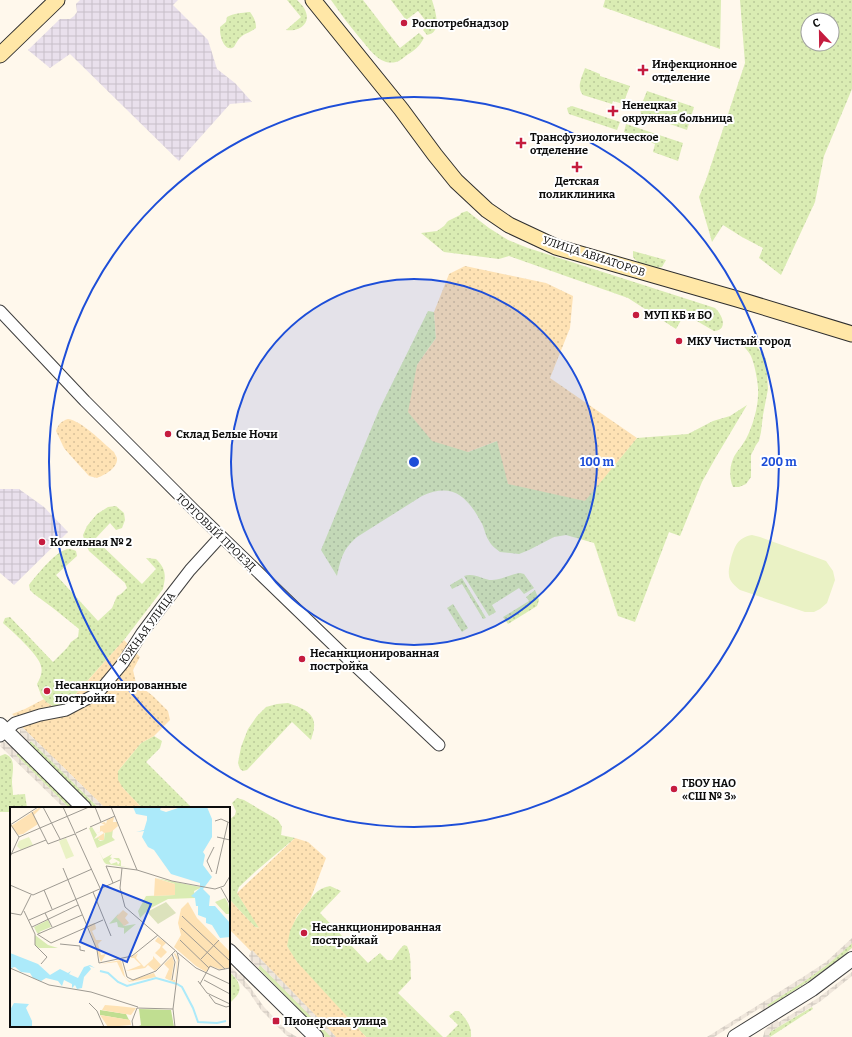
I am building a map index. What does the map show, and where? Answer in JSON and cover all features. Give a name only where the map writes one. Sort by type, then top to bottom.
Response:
[{"type":"main road","points":[[0,55],[57,0]]},
{"type":"main road","name":"УЛИЦА АВИАТОРОВ","points":[[313,0],[401,109],[435,156],[456,181],[487,210],[509,225],[556,246],[852,334]]},
{"type":"street","name":"ТОРГОВЫЙ ПРОЕЗД","points":[[0,311],[91,407],[194,511],[439,745]]},
{"type":"street","name":"ЮЖНАЯ УЛИЦА","points":[[2,731],[15,723],[40,715],[66,710],[98,693],[123,663],[156,613],[190,570],[221,536]]},
{"type":"street","points":[[2,731],[83,807]]},
{"type":"street","points":[[230,952],[316,1037]]},
{"type":"street","points":[[735,1037],[751,1033],[852,959]]},
{"type":"shaded area","points":[[80,0],[178,0],[173,5],[208,40],[217,69],[235,83],[252,102],[230,104],[179,161],[70,54],[50,68],[28,50],[60,19],[70,19],[74,16],[77,12],[76,4]]},
{"type":"shaded area","points":[[0,489],[19,489],[44,507],[68,532],[14,585],[0,573]]},
{"type":"shaded area","points":[[22,727],[104,807],[98,807],[31,741],[28,744],[21,737],[20,730]]},
{"type":"shaded area","points":[[2,742],[9,744],[18,753],[16,755],[68,807],[63,807],[0,746]]},
{"type":"shaded area","points":[[852,938],[852,943],[828,964],[767,1005],[768,1007],[763,1011],[760,1008],[714,1037],[707,1037],[826,962]]},
{"type":"shaded area","points":[[252,950],[336,1037],[331,1037],[260,965],[258,968],[251,961],[249,955]]},
{"type":"shaded area","points":[[230,966],[239,975],[242,973],[247,978],[244,980],[264,1007],[287,1031],[297,1037],[289,1037],[286,1035],[261,1010],[249,992],[230,972]]},
{"type":"shaded area","points":[[852,972],[852,976],[821,1001],[770,1032],[770,1037],[763,1037],[765,1030],[770,1025],[777,1020],[779,1022],[818,998]]},
{"type":"green space","points":[[287,0],[297,0],[304,8],[307,15],[307,19],[303,26],[295,30],[286,30],[301,17]]},
{"type":"green space","points":[[331,0],[363,0],[400,48],[419,33],[424,38],[417,48],[396,62],[390,63],[379,59],[348,23]]},
{"type":"green space","points":[[391,0],[432,0],[437,20],[435,30],[427,35],[423,30],[429,25],[418,11],[406,20]]},
{"type":"green space","points":[[605,0],[721,0],[720,49],[603,7]]},
{"type":"green space","points":[[740,0],[852,0],[852,89],[824,156],[815,202],[781,275],[759,258],[763,248],[723,225],[712,242],[699,197],[745,63]]},
{"type":"green space","points":[[250,12],[256,23],[256,28],[242,36],[234,47],[227,47],[222,39],[220,27],[226,22],[227,17],[238,13]]},
{"type":"green space","points":[[585,68],[600,74],[600,76],[630,86],[623,104],[613,101],[612,104],[583,95],[580,85]]},
{"type":"green space","points":[[647,91],[694,107],[687,130],[641,114],[640,108]]},
{"type":"green space","points":[[572,106],[620,122],[617,130],[569,114],[567,108]]},
{"type":"green space","points":[[626,124],[683,143],[678,161],[653,152],[655,144],[624,132]]},
{"type":"green space","points":[[467,211],[508,240],[528,248],[715,308],[722,318],[723,325],[719,330],[714,331],[684,315],[676,329],[628,298],[509,256],[499,259],[444,252],[421,233],[437,231],[448,221]]},
{"type":"green space","points":[[633,251],[666,260],[662,267],[650,267],[635,260],[633,257]]},
{"type":"green space","points":[[428,311],[434,312],[436,338],[417,365],[468,452],[497,441],[585,500],[637,438],[688,434],[713,421],[730,416],[747,405],[702,482],[680,536],[669,532],[635,622],[618,616],[594,543],[566,535],[554,537],[519,554],[500,552],[487,538],[483,526],[472,507],[454,492],[431,492],[422,496],[357,537],[343,554],[337,576],[321,550],[379,410]]},
{"type":"green space","points":[[739,338],[744,338],[754,343],[766,359],[768,389],[759,441],[751,455],[751,477],[746,484],[739,487],[733,487],[730,473],[731,464],[746,439],[756,412],[758,400],[757,381],[752,360],[750,354]]},
{"type":"green space","points":[[116,506],[124,513],[125,520],[122,528],[116,530],[110,523],[95,539],[142,584],[156,569],[146,558],[156,559],[162,566],[164,572],[165,580],[163,589],[124,640],[73,697],[62,706],[54,707],[46,702],[41,695],[37,684],[42,671],[39,661],[25,643],[3,623],[5,618],[10,617],[53,662],[71,642],[78,637],[79,629],[34,594],[30,590],[29,585],[53,558],[64,550],[69,549],[76,551],[77,556],[56,575],[98,621],[112,608],[117,596],[127,588],[125,583],[89,551],[83,535],[87,526],[97,514],[108,507]]},
{"type":"green space","points":[[752,535],[826,561],[833,571],[835,580],[827,603],[814,612],[805,612],[740,590],[736,587],[729,577],[731,559],[737,543],[743,538]]},
{"type":"green space","points":[[520,573],[524,574],[534,588],[524,594],[519,588],[492,605],[496,612],[489,616],[464,576],[471,575],[492,580]]},
{"type":"green space","points":[[462,578],[486,618],[483,619],[462,584],[452,589],[450,585]]},
{"type":"green space","points":[[535,590],[539,600],[537,606],[508,624],[503,617],[529,601],[526,597]]},
{"type":"green space","points":[[453,604],[468,628],[462,632],[447,608]]},
{"type":"green space","points":[[288,703],[306,711],[312,717],[314,729],[311,740],[292,722],[247,770],[243,771],[240,769],[238,763],[241,747],[248,729],[257,716],[266,707]]},
{"type":"green space","points":[[154,736],[162,741],[160,748],[146,762],[191,807],[141,807],[123,788],[117,780],[118,771],[141,743]]},
{"type":"green space","points":[[31,741],[98,807],[93,807],[28,744]]},
{"type":"green space","points":[[18,753],[73,807],[68,807],[16,755]]},
{"type":"green space","points":[[5,754],[11,759],[13,770],[13,795],[25,794],[27,807],[10,807],[10,812],[0,812],[0,756]]},
{"type":"green space","points":[[237,798],[244,800],[278,820],[282,827],[281,835],[295,838],[239,887],[237,893],[260,928],[255,927],[230,900],[230,819],[235,815],[236,811],[232,803]]},
{"type":"green space","points":[[330,886],[341,891],[320,913],[368,963],[380,953],[387,960],[392,960],[404,945],[407,946],[410,958],[411,979],[398,993],[443,1037],[366,1037],[309,977],[298,963],[287,945],[288,936],[292,926],[314,894],[325,887]]},
{"type":"green space","points":[[852,943],[852,948],[822,972],[768,1007],[767,1005],[828,964]]},
{"type":"green space","points":[[260,965],[331,1037],[325,1037],[258,968]]},
{"type":"green space","points":[[230,972],[238,981],[240,987],[238,994],[230,1003]]},
{"type":"green space","points":[[812,1007],[813,1009],[770,1037],[770,1032]]},
{"type":"green space","points":[[455,1011],[459,1011],[466,1020],[471,1029],[471,1037],[446,1037],[458,1025],[449,1016]]},
{"type":"sand","points":[[465,266],[546,283],[573,296],[570,328],[550,378],[637,438],[585,501],[508,484],[497,441],[468,452],[432,441],[408,412],[417,365],[436,338],[434,312],[449,274]]},
{"type":"sand","points":[[68,419],[86,428],[114,452],[117,462],[110,471],[97,478],[89,476],[64,448],[56,431],[63,421]]},
{"type":"sand","points":[[124,640],[140,657],[133,670],[136,683],[153,696],[168,711],[170,720],[154,736],[141,743],[118,771],[118,780],[123,788],[141,807],[104,807],[22,727],[26,722],[19,715],[14,716],[12,714],[44,699],[54,707],[62,706],[73,697]]},
{"type":"sand","points":[[295,838],[308,842],[326,858],[310,900],[297,916],[290,931],[287,946],[297,962],[366,1037],[336,1037],[230,930],[230,900],[255,927],[259,928],[237,893]]},
{"type":"place","name":"Роспотребнадзор","points":[[404,23]]},
{"type":"place","name":"Инфекционное отделение","points":[[643,70]]},
{"type":"place","name":"Ненецкая окружная больница","points":[[613,111]]},
{"type":"place","name":"Трансфузиологическое отделение","points":[[521,143]]},
{"type":"place","name":"Детская поликлиника","points":[[577,167]]},
{"type":"place","name":"МУП КБ и БО","points":[[636,315]]},
{"type":"place","name":"МКУ Чистый город","points":[[679,341]]},
{"type":"place","name":"Склад Белые Ночи","points":[[168,434]]},
{"type":"place","name":"Котельная № 2","points":[[42,542]]},
{"type":"place","name":"Несанкционированная постройка","points":[[302,659]]},
{"type":"place","name":"Несанкционированные постройки","points":[[47,691]]},
{"type":"place","name":"ГБОУ НАО «СШ № 3»","points":[[674,789]]},
{"type":"place","name":"Несанкционированная постройкай","points":[[304,933]]},
{"type":"place","name":"Пионерская улица","points":[[276,1021]]}]
